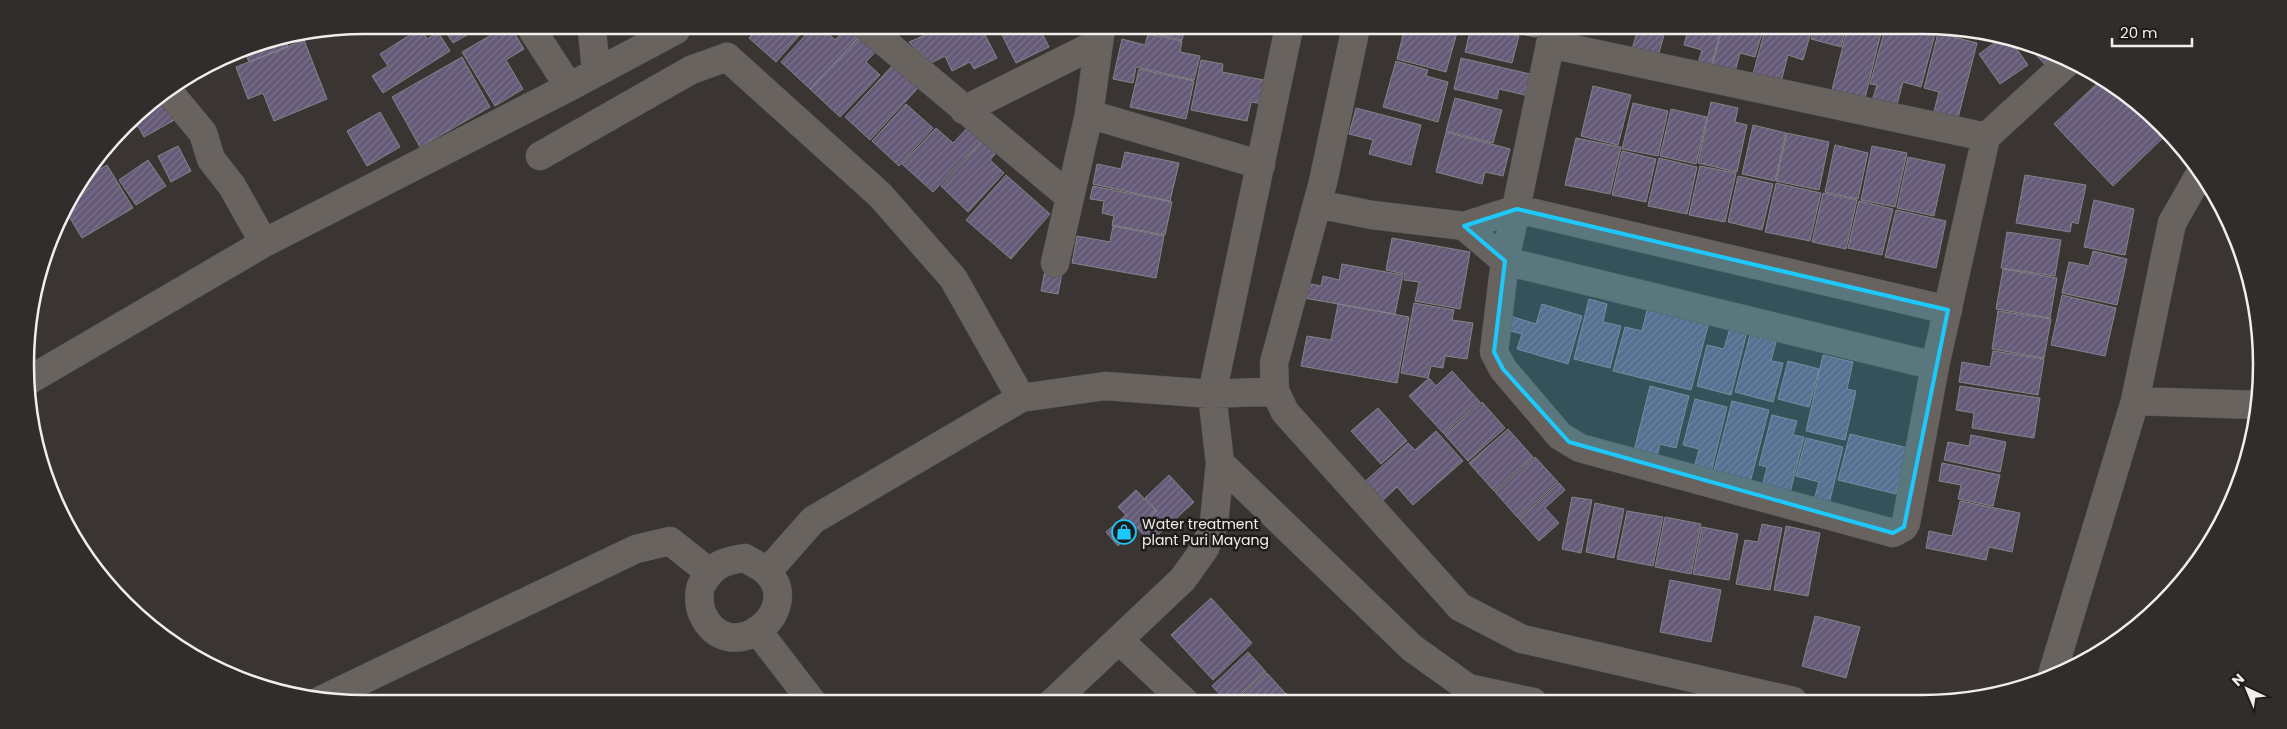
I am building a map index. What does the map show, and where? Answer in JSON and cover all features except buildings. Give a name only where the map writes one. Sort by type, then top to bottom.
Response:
[{"type":"street","points":[[536,34],[570,87]]},
{"type":"street","points":[[592,34],[596,71]]},
{"type":"street","points":[[34,377],[264,243],[570,87],[596,71],[668,34]]},
{"type":"street","points":[[875,34],[1070,197]]},
{"type":"street","points":[[1061,695],[1183,579],[1205,548],[1214,523],[1220,463],[1212,394],[1288,34]]},
{"type":"street","points":[[1354,34],[1317,204],[1274,363],[1275,391],[1285,412],[1460,607],[1522,639],[1768,695]]},
{"type":"street","points":[[1986,137],[1552,35],[1505,261],[1494,352],[1503,369],[1560,436],[1580,448],[1893,533],[1906,523],[1935,366],[1986,137],[2064,66]]},
{"type":"street","points":[[964,110],[1099,36]]},
{"type":"street","points":[[1055,263],[1089,114],[1099,36]]},
{"type":"street","points":[[540,156],[691,70],[727,57],[880,195],[947,271],[953,278],[1021,398]]},
{"type":"street","points":[[171,96],[203,133],[211,159],[232,186],[264,243]]},
{"type":"street","points":[[1089,114],[1261,165]]},
{"type":"street","points":[[2054,668],[2135,401],[2172,222],[2197,179]]},
{"type":"street","points":[[1317,204],[1372,216],[1464,226],[1517,209],[1948,310]]},
{"type":"street","points":[[1464,226],[1505,261],[1935,366]]},
{"type":"street","points":[[767,572],[813,520],[1021,398],[1104,386],[1212,394],[1275,391]]},
{"type":"street","points":[[2135,401],[2250,405]]},
{"type":"street","points":[[1220,463],[1412,648],[1468,688],[1500,695]]},
{"type":"street","points":[[333,694],[636,549],[670,542],[709,572]]},
{"type":"street","points":[[745,558],[767,572],[777,589],[776,609],[766,624],[746,638],[722,636],[707,623],[701,609],[700,588],[709,572],[726,560],[745,558]]},
{"type":"street","points":[[758,630],[807,695]]},
{"type":"street","points":[[1119,640],[1178,695]]},
{"type":"highlighted area","points":[[1517,209],[1948,310],[1904,527],[1893,533],[1569,442],[1503,369],[1494,352],[1505,261],[1464,226]]},
{"type":"place","name":"Water treatment plant Puri Mayang","points":[[1124,532]]}]
